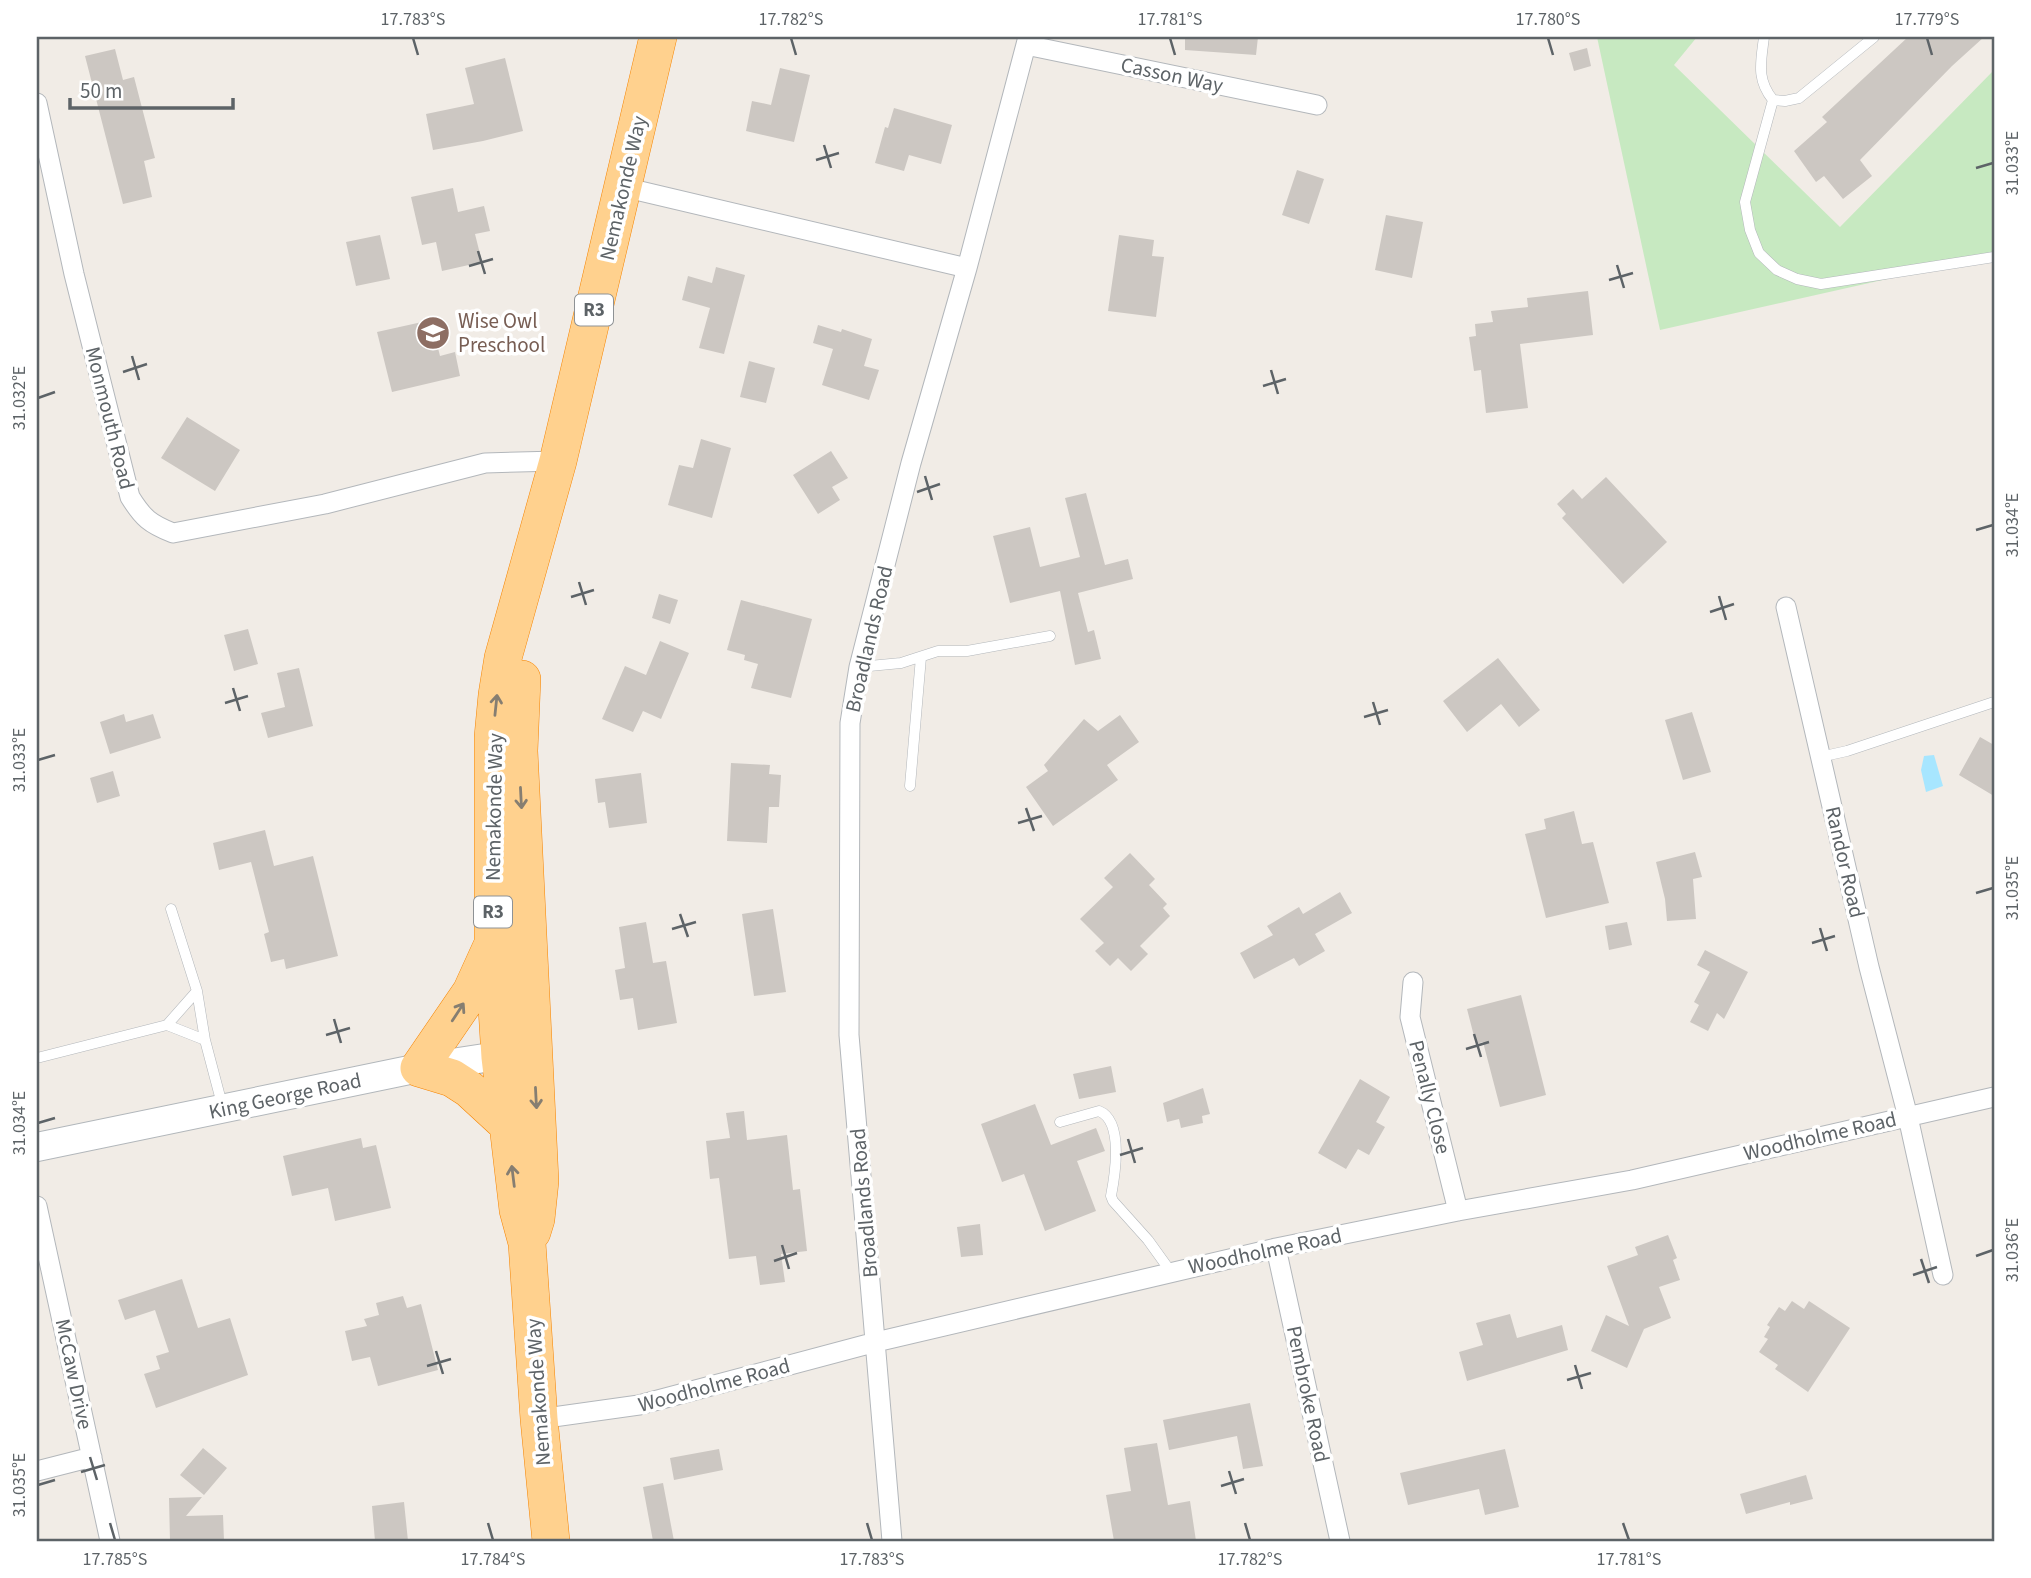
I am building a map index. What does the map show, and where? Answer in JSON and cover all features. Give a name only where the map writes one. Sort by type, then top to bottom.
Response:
[{"type":"highway","name":"Nemakonde Way","points":[[527,1243],[536,1219],[540,1181],[493,943],[493,737],[497,695],[503,658],[558,461],[658,37]]},
{"type":"highway","name":"Nemakonde Way","points":[[525,583],[519,751],[517,1054],[507,1124],[518,1210],[527,1243],[539,1419],[551,1541]]},
{"type":"highway","points":[[493,943],[471,992],[419,1068],[452,1078],[469,1088],[507,1124]]},
{"type":"main road","name":"King George Road","points":[[37,1147],[419,1068],[517,1054]]},
{"type":"street","name":"Casson Way","points":[[1027,41],[1317,105]]},
{"type":"street","name":"Broadlands Road","points":[[892,1541],[849,1035],[850,723],[859,667],[911,463],[967,268],[1027,41]]},
{"type":"street","name":"Monmouth Road","points":[[37,103],[74,274],[130,497],[150,524],[173,533],[325,504],[485,463],[558,461]]},
{"type":"street","points":[[623,187],[967,268]]},
{"type":"street","name":"Randor Road","points":[[1786,607],[1869,967],[1908,1117],[1942,1275]]},
{"type":"street","name":"Penally Close","points":[[1413,982],[1410,1017],[1458,1211]]},
{"type":"street","name":"Woodholme Road","points":[[539,1419],[639,1405],[876,1342],[1276,1248],[1458,1211],[1632,1180],[1994,1097]]},
{"type":"street","name":"McCaw Drive","points":[[37,1206],[110,1541]]},
{"type":"street","name":"Pembroke Road","points":[[1276,1248],[1340,1541]]},
{"type":"street","points":[[37,1471],[92,1457]]},
{"type":"lane","points":[[1764,37],[1761,76],[1765,90],[1773,100],[1786,101],[1799,98],[1874,37]]},
{"type":"lane","points":[[1773,100],[1745,202],[1750,230],[1759,253],[1777,270],[1797,279],[1821,284],[1994,257]]},
{"type":"lane","points":[[859,667],[901,663],[938,651],[967,651],[1050,636]]},
{"type":"lane","points":[[910,786],[921,657]]},
{"type":"lane","points":[[1821,757],[1847,751],[1994,702]]},
{"type":"lane","points":[[171,909],[197,991],[205,1040],[223,1108]]},
{"type":"lane","points":[[37,1058],[167,1025],[197,991]]},
{"type":"lane","points":[[167,1025],[205,1040]]},
{"type":"lane","points":[[1060,1122],[1099,1111],[1108,1118],[1116,1142],[1117,1162],[1111,1196],[1113,1201],[1148,1240],[1171,1272]]},
{"type":"green space","points":[[1597,37],[1697,37],[1674,65],[1840,227],[1994,70],[1994,255],[1660,330]]},
{"type":"water","points":[[1934,755],[1943,786],[1926,792],[1921,770],[1924,756]]},
{"type":"building","points":[[1185,37],[1258,37],[1256,55],[1185,50]]},
{"type":"building","points":[[1908,37],[1984,37],[1860,160],[1872,176],[1843,199],[1824,176],[1816,182],[1794,151],[1827,122],[1822,117]]},
{"type":"building","points":[[1587,48],[1591,66],[1574,71],[1569,53]]},
{"type":"building","points":[[115,49],[123,80],[134,77],[155,158],[144,161],[152,197],[123,204],[85,56]]},
{"type":"building","points":[[505,58],[523,131],[433,150],[426,114],[474,104],[465,68]]},
{"type":"building","points":[[780,68],[810,75],[794,142],[746,131],[752,101],[771,105]]},
{"type":"building","points":[[894,108],[952,125],[941,164],[909,155],[904,171],[875,163],[885,127],[888,128]]},
{"type":"building","points":[[1297,170],[1324,179],[1309,224],[1282,215]]},
{"type":"building","points":[[453,188],[458,212],[484,206],[490,231],[475,234],[482,262],[442,271],[436,242],[422,245],[411,197]]},
{"type":"building","points":[[1386,215],[1423,222],[1412,278],[1375,270]]},
{"type":"building","points":[[380,235],[390,279],[356,286],[346,242]]},
{"type":"building","points":[[1119,235],[1154,240],[1152,256],[1164,257],[1156,317],[1108,311]]},
{"type":"building","points":[[716,267],[745,275],[724,354],[699,348],[710,308],[682,300],[688,276],[712,283]]},
{"type":"building","points":[[1588,291],[1593,335],[1520,344],[1528,408],[1486,413],[1481,370],[1474,371],[1469,337],[1476,336],[1475,324],[1493,322],[1491,311],[1528,307],[1527,298]]},
{"type":"building","points":[[431,320],[440,356],[455,352],[460,376],[392,392],[377,332]]},
{"type":"building","points":[[818,325],[841,332],[842,329],[872,339],[864,366],[879,370],[869,400],[822,385],[833,349],[813,343]]},
{"type":"building","points":[[749,361],[775,368],[766,403],[740,397]]},
{"type":"building","points":[[187,417],[240,450],[215,491],[161,458]]},
{"type":"building","points":[[701,439],[731,448],[712,518],[668,505],[679,465],[693,468]]},
{"type":"building","points":[[831,451],[848,478],[832,487],[840,500],[818,514],[793,475]]},
{"type":"building","points":[[1606,477],[1667,542],[1623,584],[1562,518],[1566,514],[1557,504],[1573,489],[1582,499]]},
{"type":"building","points":[[1086,493],[1105,565],[1128,559],[1133,579],[1078,593],[1088,632],[1094,630],[1101,659],[1075,665],[1060,591],[1010,603],[993,536],[1030,527],[1040,567],[1080,557],[1065,498]]},
{"type":"building","points":[[659,594],[678,600],[670,624],[652,618]]},
{"type":"building","points":[[741,600],[812,619],[791,698],[751,688],[758,664],[744,660],[745,655],[727,650]]},
{"type":"building","points":[[248,629],[258,664],[234,671],[224,635]]},
{"type":"building","points":[[660,641],[689,653],[661,719],[643,711],[633,732],[602,719],[625,666],[646,675]]},
{"type":"building","points":[[1498,658],[1540,710],[1519,727],[1501,704],[1467,732],[1443,701]]},
{"type":"building","points":[[299,668],[313,726],[268,738],[261,713],[285,707],[277,673]]},
{"type":"building","points":[[1692,712],[1711,772],[1683,780],[1665,720]]},
{"type":"building","points":[[124,714],[126,722],[153,714],[161,738],[110,754],[100,722]]},
{"type":"building","points":[[1120,715],[1139,742],[1107,765],[1118,780],[1053,826],[1026,787],[1048,771],[1044,765],[1084,719],[1098,731]]},
{"type":"building","points":[[1980,737],[1994,745],[1994,796],[1959,775]]},
{"type":"building","points":[[731,763],[770,765],[769,774],[781,775],[779,807],[769,807],[767,843],[727,841]]},
{"type":"building","points":[[113,771],[120,796],[97,803],[90,778]]},
{"type":"building","points":[[641,773],[647,823],[609,828],[605,802],[598,803],[595,779]]},
{"type":"building","points":[[1574,811],[1582,844],[1593,842],[1609,903],[1546,918],[1525,834],[1546,829],[1544,819]]},
{"type":"building","points":[[265,830],[274,866],[313,856],[338,956],[286,969],[284,959],[271,962],[264,934],[269,932],[251,862],[219,870],[213,843]]},
{"type":"building","points":[[1695,852],[1702,877],[1693,879],[1696,919],[1667,921],[1656,862]]},
{"type":"building","points":[[1130,853],[1155,879],[1149,885],[1167,904],[1163,908],[1170,916],[1140,946],[1148,954],[1131,971],[1118,958],[1110,966],[1095,951],[1104,943],[1080,919],[1113,887],[1104,878]]},
{"type":"building","points":[[1340,892],[1352,913],[1315,934],[1325,951],[1299,966],[1294,958],[1254,979],[1240,953],[1273,935],[1267,926],[1299,907],[1303,914]]},
{"type":"building","points":[[773,909],[786,992],[754,996],[742,914]]},
{"type":"building","points":[[646,922],[653,963],[666,961],[677,1023],[638,1030],[633,998],[620,1000],[615,970],[625,968],[619,927]]},
{"type":"building","points":[[1627,922],[1632,945],[1609,950],[1605,926]]},
{"type":"building","points":[[1705,950],[1748,972],[1724,1019],[1717,1013],[1708,1031],[1690,1022],[1699,1005],[1694,1002],[1710,972],[1697,965]]},
{"type":"building","points":[[1521,995],[1546,1095],[1500,1107],[1483,1042],[1476,1044],[1467,1009]]},
{"type":"building","points":[[1111,1066],[1116,1092],[1079,1099],[1073,1074]]},
{"type":"building","points":[[1360,1079],[1390,1097],[1376,1122],[1385,1127],[1369,1155],[1358,1149],[1346,1169],[1318,1153]]},
{"type":"building","points":[[1203,1088],[1210,1114],[1202,1116],[1203,1123],[1181,1128],[1179,1119],[1167,1122],[1163,1103]]},
{"type":"building","points":[[1035,1104],[1051,1145],[1096,1128],[1105,1151],[1077,1161],[1096,1211],[1045,1231],[1024,1174],[1002,1182],[981,1124]]},
{"type":"building","points":[[744,1111],[747,1140],[787,1135],[793,1190],[800,1189],[807,1251],[781,1254],[785,1282],[760,1285],[756,1256],[729,1259],[719,1178],[710,1179],[706,1141],[730,1138],[726,1113]]},
{"type":"building","points":[[361,1138],[363,1148],[376,1145],[391,1208],[335,1221],[328,1188],[292,1196],[283,1156]]},
{"type":"building","points":[[980,1224],[983,1255],[961,1257],[957,1227]]},
{"type":"building","points":[[1668,1235],[1677,1258],[1673,1260],[1680,1280],[1659,1287],[1671,1318],[1644,1329],[1627,1368],[1591,1351],[1606,1315],[1629,1326],[1607,1266],[1638,1255],[1635,1247]]},
{"type":"building","points":[[182,1279],[198,1328],[230,1318],[248,1375],[156,1408],[144,1374],[160,1369],[156,1356],[169,1352],[155,1310],[125,1320],[118,1300]]},
{"type":"building","points":[[403,1296],[407,1308],[421,1304],[438,1370],[378,1386],[370,1357],[352,1361],[345,1331],[367,1326],[364,1319],[379,1315],[376,1303]]},
{"type":"building","points":[[1792,1301],[1804,1309],[1809,1301],[1850,1328],[1808,1392],[1775,1369],[1778,1365],[1759,1352],[1768,1339],[1764,1337],[1770,1327],[1767,1325],[1779,1307],[1785,1311]]},
{"type":"building","points":[[1510,1314],[1517,1338],[1562,1325],[1568,1350],[1467,1381],[1459,1352],[1483,1345],[1476,1323]]},
{"type":"building","points":[[1250,1403],[1263,1466],[1243,1469],[1237,1436],[1169,1450],[1163,1420]]},
{"type":"building","points":[[1157,1443],[1168,1505],[1190,1501],[1196,1541],[1114,1541],[1106,1495],[1131,1491],[1124,1448]]},
{"type":"building","points":[[203,1448],[227,1468],[204,1495],[180,1475]]},
{"type":"building","points":[[719,1449],[723,1470],[674,1480],[670,1458]]},
{"type":"building","points":[[1505,1449],[1519,1507],[1485,1515],[1479,1489],[1408,1505],[1400,1473]]},
{"type":"building","points":[[1806,1475],[1813,1499],[1746,1514],[1740,1494]]},
{"type":"building","points":[[663,1483],[674,1541],[653,1541],[643,1487]]},
{"type":"building","points":[[202,1497],[186,1516],[223,1515],[224,1541],[170,1541],[169,1498]]},
{"type":"building","points":[[404,1502],[408,1541],[375,1541],[372,1506]]},
{"type":"place","name":"Wise Owl Preschool","points":[[433,333]]}]
